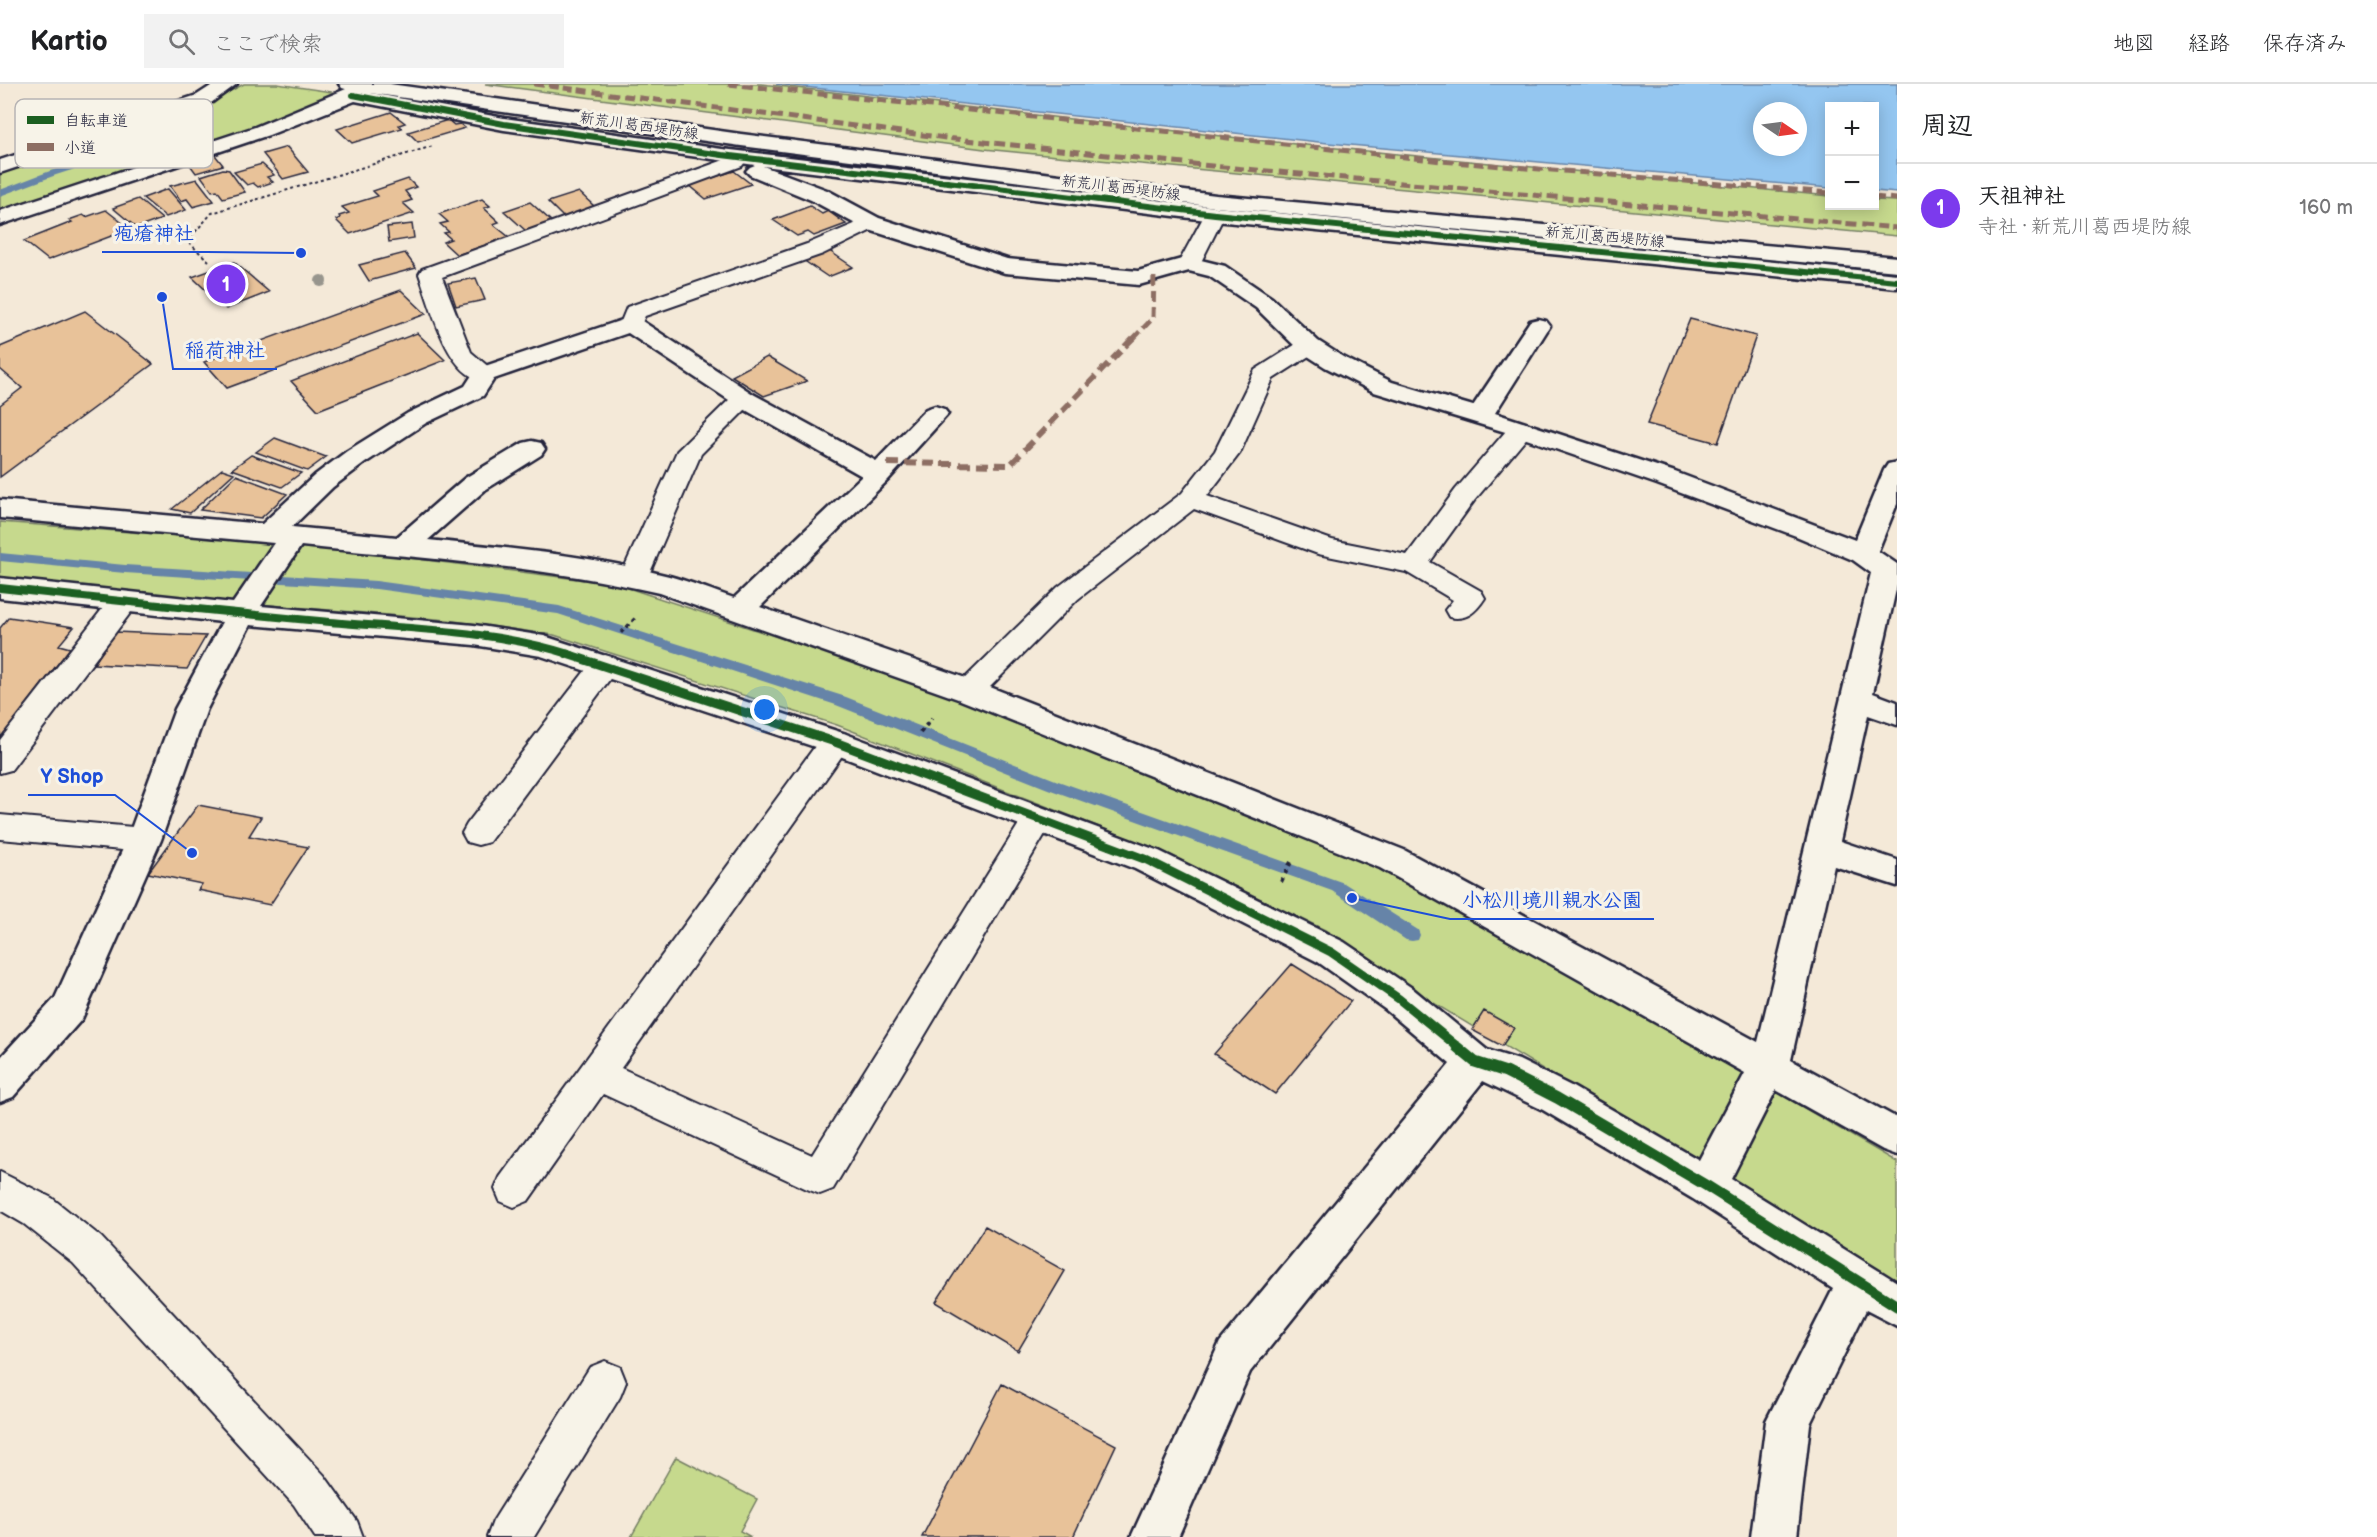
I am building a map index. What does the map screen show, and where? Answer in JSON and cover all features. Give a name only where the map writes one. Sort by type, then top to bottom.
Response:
[{"type":"street","points":[[204,99],[227,84]]},
{"type":"street","points":[[213,146],[262,130],[356,89],[504,124],[728,158],[1215,214],[1897,281]]},
{"type":"street","name":"新荒川葛西堤防線","points":[[356,89],[1216,201],[1897,264]]},
{"type":"street","points":[[728,158],[819,195],[871,223],[1005,266],[1139,278],[1189,264],[1217,271],[1264,303],[1309,346],[1334,362],[1383,387],[1521,429],[1741,506],[1882,566]]},
{"type":"street","points":[[0,167],[15,162]]},
{"type":"street","points":[[0,218],[149,168]]},
{"type":"street","points":[[0,1085],[69,1008],[144,840],[191,709],[281,541],[324,481],[356,457],[417,418],[474,391],[484,374],[631,324],[744,399],[879,474]]},
{"type":"street","points":[[1479,417],[1538,326]]},
{"type":"street","points":[[740,610],[879,474],[935,414]]},
{"type":"street","points":[[403,547],[475,484],[532,449]]},
{"type":"street","points":[[1715,1169],[1764,1077],[1823,849],[1856,699],[1882,566],[1897,470]]},
{"type":"street","points":[[0,509],[281,541],[403,547],[510,558],[634,577],[666,585],[963,689],[1392,859],[1764,1077],[1897,1138]]},
{"type":"street","points":[[0,588],[124,601],[249,602],[544,646],[835,742],[1147,860],[1331,952],[1399,999],[1475,1062],[1506,1072],[1557,1098],[1715,1169],[1857,1283],[1897,1306]]},
{"type":"street","points":[[1856,699],[1897,714]]},
{"type":"street","points":[[1823,849],[1897,873]]},
{"type":"street","points":[[1154,1537],[1235,1357],[1475,1062]]},
{"type":"street","points":[[1774,1537],[1788,1421],[1857,1283]]},
{"type":"lane","points":[[484,374],[461,355],[430,274],[728,158]]},
{"type":"lane","points":[[1189,264],[1215,214]]},
{"type":"lane","points":[[631,324],[635,312],[815,249],[871,223]]},
{"type":"lane","points":[[963,689],[1068,593],[1191,499],[1227,453],[1263,375],[1309,346]]},
{"type":"lane","points":[[634,577],[690,451],[744,399]]},
{"type":"lane","points":[[1414,565],[1465,495],[1521,429]]},
{"type":"lane","points":[[1191,499],[1328,548],[1414,565],[1471,598],[1459,610]]},
{"type":"lane","points":[[0,762],[124,601]]},
{"type":"lane","points":[[478,833],[600,663]]},
{"type":"lane","points":[[514,1189],[835,742]]},
{"type":"lane","points":[[597,1074],[820,1176],[1038,819]]},
{"type":"lane","points":[[0,827],[144,840]]},
{"type":"lane","points":[[0,1190],[38,1211],[87,1250],[309,1490],[341,1537]]},
{"type":"lane","points":[[509,1537],[605,1382]]},
{"type":"path","points":[[209,261],[187,241],[212,213],[504,124]]},
{"type":"path","points":[[600,663],[666,585]]},
{"type":"path","points":[[896,765],[963,689]]},
{"type":"path","points":[[1262,917],[1311,826]]},
{"type":"green space","points":[[244,84],[277,84],[339,93],[270,123],[213,142],[213,100]]},
{"type":"green space","points":[[485,84],[761,84],[1265,141],[1825,196],[1825,210],[1879,210],[1879,200],[1897,201],[1897,236],[984,149]]},
{"type":"green space","points":[[15,167],[136,168],[0,214],[0,172]]},
{"type":"green space","points":[[0,522],[313,546],[616,584],[944,692],[1390,867],[1897,1162],[1897,1284],[1381,971],[1325,930],[1166,853],[837,725],[554,635],[447,620],[0,582]]},
{"type":"green space","points":[[676,1457],[757,1499],[740,1531],[751,1537],[631,1537]]},
{"type":"water","points":[[776,84],[1897,84],[1897,193],[1879,191],[1879,102],[1825,102],[1825,188],[1328,143]]},
{"type":"building","points":[[391,112],[405,123],[399,125],[402,128],[352,143],[337,129]]},
{"type":"building","points":[[448,120],[454,125],[460,124],[465,128],[418,142],[408,132]]},
{"type":"building","points":[[287,147],[308,172],[283,179],[263,154]]},
{"type":"building","points":[[215,155],[223,165],[213,168],[213,156]]},
{"type":"building","points":[[262,164],[274,175],[267,177],[273,182],[258,187],[253,183],[247,185],[234,172]]},
{"type":"building","points":[[192,168],[213,168],[196,173]]},
{"type":"building","points":[[223,169],[229,170],[245,192],[223,198],[217,190],[212,191],[201,176]]},
{"type":"building","points":[[734,171],[751,184],[706,199],[689,185]]},
{"type":"building","points":[[197,179],[214,201],[193,207],[187,199],[181,201],[170,186]]},
{"type":"building","points":[[408,179],[416,187],[405,191],[412,200],[403,203],[414,213],[350,234],[336,220],[340,218],[339,216],[349,213],[342,207],[378,196],[373,191]]},
{"type":"building","points":[[168,189],[186,210],[166,217],[143,198]]},
{"type":"building","points":[[579,192],[595,207],[563,217],[548,202]]},
{"type":"building","points":[[138,199],[162,219],[137,228],[113,208]]},
{"type":"building","points":[[482,199],[490,206],[484,208],[499,222],[493,224],[509,237],[457,255],[443,242],[451,239],[444,233],[449,232],[440,224],[448,222],[439,214]]},
{"type":"building","points":[[530,202],[552,222],[526,231],[504,211]]},
{"type":"building","points":[[810,206],[822,214],[828,211],[846,224],[814,236],[808,232],[797,236],[773,220]]},
{"type":"building","points":[[106,210],[130,229],[48,260],[24,241],[72,222],[69,220]]},
{"type":"building","points":[[412,224],[414,238],[389,242],[387,227]]},
{"type":"building","points":[[828,250],[853,267],[828,277],[803,260]]},
{"type":"building","points":[[405,253],[416,268],[369,281],[359,265]]},
{"type":"building","points":[[234,262],[269,292],[226,309],[192,277]]},
{"type":"building","points":[[476,278],[485,300],[456,306],[448,283]]},
{"type":"building","points":[[401,290],[426,314],[227,388],[204,362]]},
{"type":"building","points":[[85,311],[153,364],[0,477],[0,405],[22,388],[0,369],[0,347]]},
{"type":"building","points":[[1690,319],[1756,336],[1718,443],[1647,424]]},
{"type":"building","points":[[417,333],[445,360],[318,410],[291,381]]},
{"type":"building","points":[[767,357],[807,381],[764,396],[732,376]]},
{"type":"building","points":[[275,438],[326,457],[307,471],[256,452]]},
{"type":"building","points":[[251,455],[301,473],[282,487],[232,469]]},
{"type":"building","points":[[222,469],[234,473],[190,513],[172,509]]},
{"type":"building","points":[[236,475],[287,494],[261,518],[200,510]]},
{"type":"building","points":[[9,617],[74,627],[59,645],[70,648],[0,739],[0,628]]},
{"type":"building","points":[[115,632],[206,636],[187,669],[94,664]]},
{"type":"building","points":[[198,805],[261,817],[249,836],[308,847],[270,905],[198,890],[202,884],[148,873]]},
{"type":"building","points":[[1292,964],[1351,1001],[1275,1094],[1214,1054]]},
{"type":"building","points":[[1484,1011],[1514,1028],[1502,1046],[1472,1030]]},
{"type":"building","points":[[985,1226],[1065,1271],[1018,1351],[936,1302]]},
{"type":"building","points":[[1002,1384],[1116,1445],[1073,1537],[922,1537]]},
{"type":"waterway","points":[[0,193],[69,168]]},
{"type":"waterway","points":[[0,557],[125,569],[376,585],[559,610],[841,701],[1053,785],[1338,887],[1412,935]]},
{"type":"marked path","points":[[534,84],[946,138],[1212,166],[1897,228]]},
{"type":"marked path","points":[[728,84],[1442,161],[1825,193]]},
{"type":"marked path","points":[[1879,197],[1897,199]]},
{"type":"marked path","points":[[887,463],[1010,465],[1153,318],[1154,274]]},
{"type":"cycle path","points":[[353,95],[504,124],[722,155],[1215,214],[1897,281]]},
{"type":"cycle path","points":[[0,588],[241,614],[474,635],[544,646],[835,742],[1147,860],[1331,952],[1399,999],[1475,1062],[1506,1072],[1557,1098],[1707,1186],[1897,1306]]},
{"type":"place","name":"疱瘡神社","points":[[301,253]]},
{"type":"place","name":"天祖神社","points":[[226,284]]},
{"type":"place","name":"稲荷神社","points":[[162,297]]},
{"type":"place","name":"Y Shop","points":[[192,853]]},
{"type":"place","name":"小松川境川親水公園","points":[[1352,898]]}]
